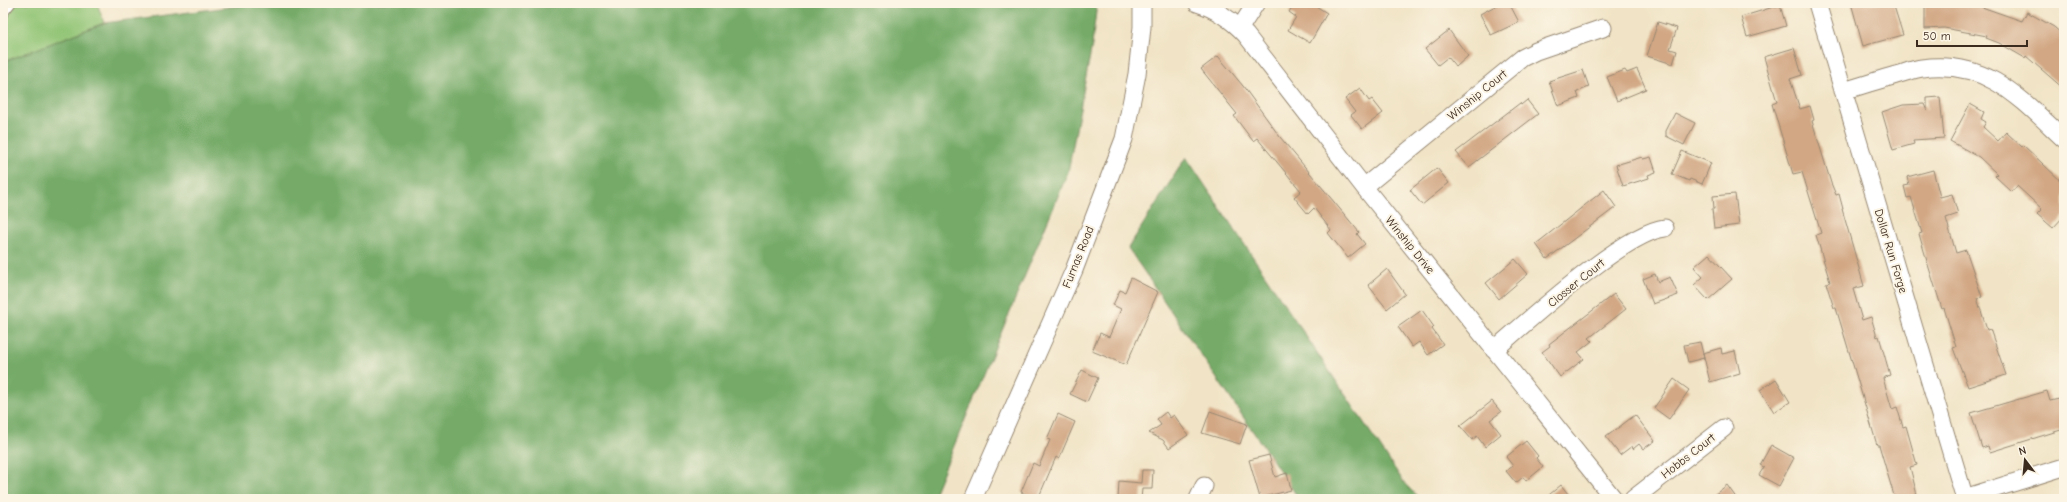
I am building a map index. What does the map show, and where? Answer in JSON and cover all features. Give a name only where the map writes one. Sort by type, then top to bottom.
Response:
[{"type":"street","name":"Furnas Road","points":[[973,499],[1074,270],[1124,139],[1137,74],[1142,27],[1142,3]]},
{"type":"street","name":"Winship Drive","points":[[1197,3],[1211,8],[1240,28],[1364,187],[1614,499]]},
{"type":"street","points":[[1240,28],[1256,3]]},
{"type":"street","name":"Dollar Run Forge","points":[[1817,3],[1965,498]]},
{"type":"street","name":"Winship Court","points":[[1364,187],[1522,58],[1536,51],[1603,28]]},
{"type":"street","points":[[1843,91],[1922,68],[1950,68],[1976,72],[1997,81],[2015,94],[2064,139]]},
{"type":"street","name":"Closser Court","points":[[1494,350],[1604,260],[1644,235],[1658,228],[1665,228]]},
{"type":"street","name":"Hobbs Court","points":[[1633,499],[1724,428]]},
{"type":"street","points":[[1965,498],[2064,466]]},
{"type":"lane","points":[[3,13],[9,4]]},
{"type":"green space","points":[[3,3],[97,3],[104,23],[3,62]]},
{"type":"green space","points":[[260,3],[1097,3],[1092,45],[1068,172],[932,499],[3,499],[3,62],[104,23]]},
{"type":"green space","points":[[1186,157],[1405,484],[1420,499],[1299,499],[1128,248]]},
{"type":"building","points":[[1295,3],[1311,3],[1327,13],[1310,43],[1288,30],[1296,17],[1289,12]]},
{"type":"building","points":[[1501,3],[1509,3],[1519,22],[1491,35],[1480,14]]},
{"type":"building","points":[[1851,3],[1893,3],[1903,35],[1863,46]]},
{"type":"building","points":[[1925,3],[1980,3],[1979,6],[2022,21],[2027,12],[2054,27],[2064,36],[2064,89],[2026,56],[2025,58],[1999,43],[1986,38],[1987,36],[1944,28],[1925,29]]},
{"type":"building","points":[[1780,5],[1786,26],[1747,37],[1741,17]]},
{"type":"building","points":[[1658,22],[1677,28],[1670,49],[1677,51],[1673,64],[1647,56]]},
{"type":"building","points":[[1449,30],[1468,56],[1456,67],[1448,57],[1438,65],[1425,49]]},
{"type":"building","points":[[1794,48],[1802,75],[1790,79],[1800,109],[1810,106],[1814,120],[1812,121],[1831,183],[1836,195],[1839,194],[1864,286],[1853,289],[1862,320],[1871,317],[1877,337],[1879,336],[1890,375],[1883,378],[1892,409],[1897,407],[1903,427],[1906,426],[1917,465],[1910,467],[1918,499],[1895,499],[1879,445],[1877,445],[1836,308],[1834,308],[1826,283],[1830,282],[1816,235],[1821,233],[1802,172],[1793,174],[1772,104],[1777,102],[1764,57]]},
{"type":"building","points":[[1218,56],[1243,86],[1280,137],[1359,232],[1357,234],[1365,244],[1348,258],[1328,233],[1331,230],[1314,208],[1308,214],[1294,197],[1301,191],[1257,138],[1253,141],[1234,116],[1237,114],[1201,69]]},
{"type":"building","points":[[1637,69],[1646,89],[1617,101],[1607,77],[1625,70],[1627,73]]},
{"type":"building","points":[[1583,70],[1589,87],[1577,92],[1579,98],[1558,106],[1549,81]]},
{"type":"building","points":[[1360,88],[1369,101],[1372,99],[1383,113],[1362,129],[1351,115],[1355,112],[1345,99]]},
{"type":"building","points":[[1940,97],[1944,138],[1913,140],[1914,144],[1893,150],[1882,112],[1903,105],[1924,104],[1927,111],[1927,98]]},
{"type":"building","points":[[1527,100],[1538,114],[1469,167],[1456,152],[1520,103],[1521,105]]},
{"type":"building","points":[[1970,104],[1984,112],[1981,119],[1986,122],[1983,127],[1998,141],[2006,132],[2022,147],[2023,145],[2064,184],[2064,216],[2053,228],[2037,214],[2042,209],[2017,186],[2012,192],[1995,176],[1997,174],[1979,157],[1950,141]]},
{"type":"building","points":[[1675,113],[1695,123],[1684,145],[1666,136],[1666,131]]},
{"type":"building","points":[[1682,151],[1711,163],[1702,184],[1690,179],[1689,181],[1672,174]]},
{"type":"building","points":[[1642,157],[1643,159],[1651,157],[1656,172],[1648,175],[1649,178],[1623,186],[1616,165]]},
{"type":"building","points":[[1437,168],[1449,183],[1422,205],[1410,190]]},
{"type":"building","points":[[1933,170],[1940,197],[1952,194],[1958,214],[1946,218],[1956,253],[1966,250],[1982,297],[1977,298],[1987,330],[1990,329],[2006,375],[1968,387],[1953,348],[1956,347],[1944,308],[1942,309],[1929,268],[1919,234],[1922,233],[1911,197],[1907,198],[1904,186],[1909,185],[1907,177]]},
{"type":"building","points":[[1604,190],[1616,207],[1547,259],[1536,244]]},
{"type":"building","points":[[1735,194],[1739,225],[1714,228],[1712,209],[1714,209],[1713,196]]},
{"type":"building","points":[[1709,254],[1732,279],[1708,300],[1694,285],[1703,277],[1694,267]]},
{"type":"building","points":[[1515,259],[1528,274],[1499,299],[1486,283]]},
{"type":"building","points":[[1387,269],[1405,294],[1387,309],[1368,285]]},
{"type":"building","points":[[1655,274],[1658,282],[1670,277],[1678,295],[1653,304],[1643,279]]},
{"type":"building","points":[[1131,278],[1158,292],[1126,365],[1092,351],[1100,333],[1109,337],[1121,309],[1113,305],[1120,290],[1125,292]]},
{"type":"building","points":[[1614,294],[1626,309],[1589,338],[1592,341],[1578,352],[1584,359],[1560,377],[1542,352],[1550,346],[1549,344]]},
{"type":"building","points":[[1422,310],[1434,327],[1432,329],[1443,344],[1428,355],[1419,342],[1412,347],[1398,327]]},
{"type":"building","points":[[1700,342],[1704,358],[1688,362],[1684,345]]},
{"type":"building","points":[[1721,348],[1722,354],[1735,351],[1740,373],[1710,382],[1703,353]]},
{"type":"building","points":[[1082,370],[1098,378],[1087,402],[1070,394]]},
{"type":"building","points":[[1674,379],[1689,390],[1669,419],[1654,408]]},
{"type":"building","points":[[1776,379],[1790,402],[1774,412],[1760,390]]},
{"type":"building","points":[[2047,391],[2050,401],[2064,398],[2064,429],[1990,452],[1988,446],[1982,448],[1971,413]]},
{"type":"building","points":[[1492,401],[1501,412],[1490,420],[1501,434],[1485,447],[1477,436],[1472,440],[1460,426]]},
{"type":"building","points":[[1210,411],[1247,424],[1240,444],[1202,433]]},
{"type":"building","points":[[1166,412],[1170,418],[1174,415],[1188,435],[1169,448],[1163,440],[1149,433],[1161,425],[1157,419]]},
{"type":"building","points":[[1058,414],[1075,422],[1059,459],[1056,457],[1038,499],[1036,499],[1021,492],[1033,463],[1039,466],[1050,440],[1047,439]]},
{"type":"building","points":[[1635,415],[1655,441],[1643,449],[1639,444],[1633,449],[1632,446],[1620,455],[1606,437]]},
{"type":"building","points":[[1526,441],[1538,456],[1536,458],[1543,467],[1526,481],[1523,477],[1516,483],[1506,471],[1513,466],[1506,457]]},
{"type":"building","points":[[1771,445],[1794,458],[1779,486],[1759,475],[1764,467],[1760,465]]},
{"type":"building","points":[[1269,455],[1275,477],[1287,473],[1291,490],[1260,498],[1249,460]]},
{"type":"building","points":[[1142,470],[1153,470],[1152,489],[1142,489],[1141,499],[1118,499],[1119,481],[1141,483]]},
{"type":"building","points":[[1561,485],[1572,499],[1544,499]]},
{"type":"building","points":[[1727,485],[1737,499],[1709,499]]}]
